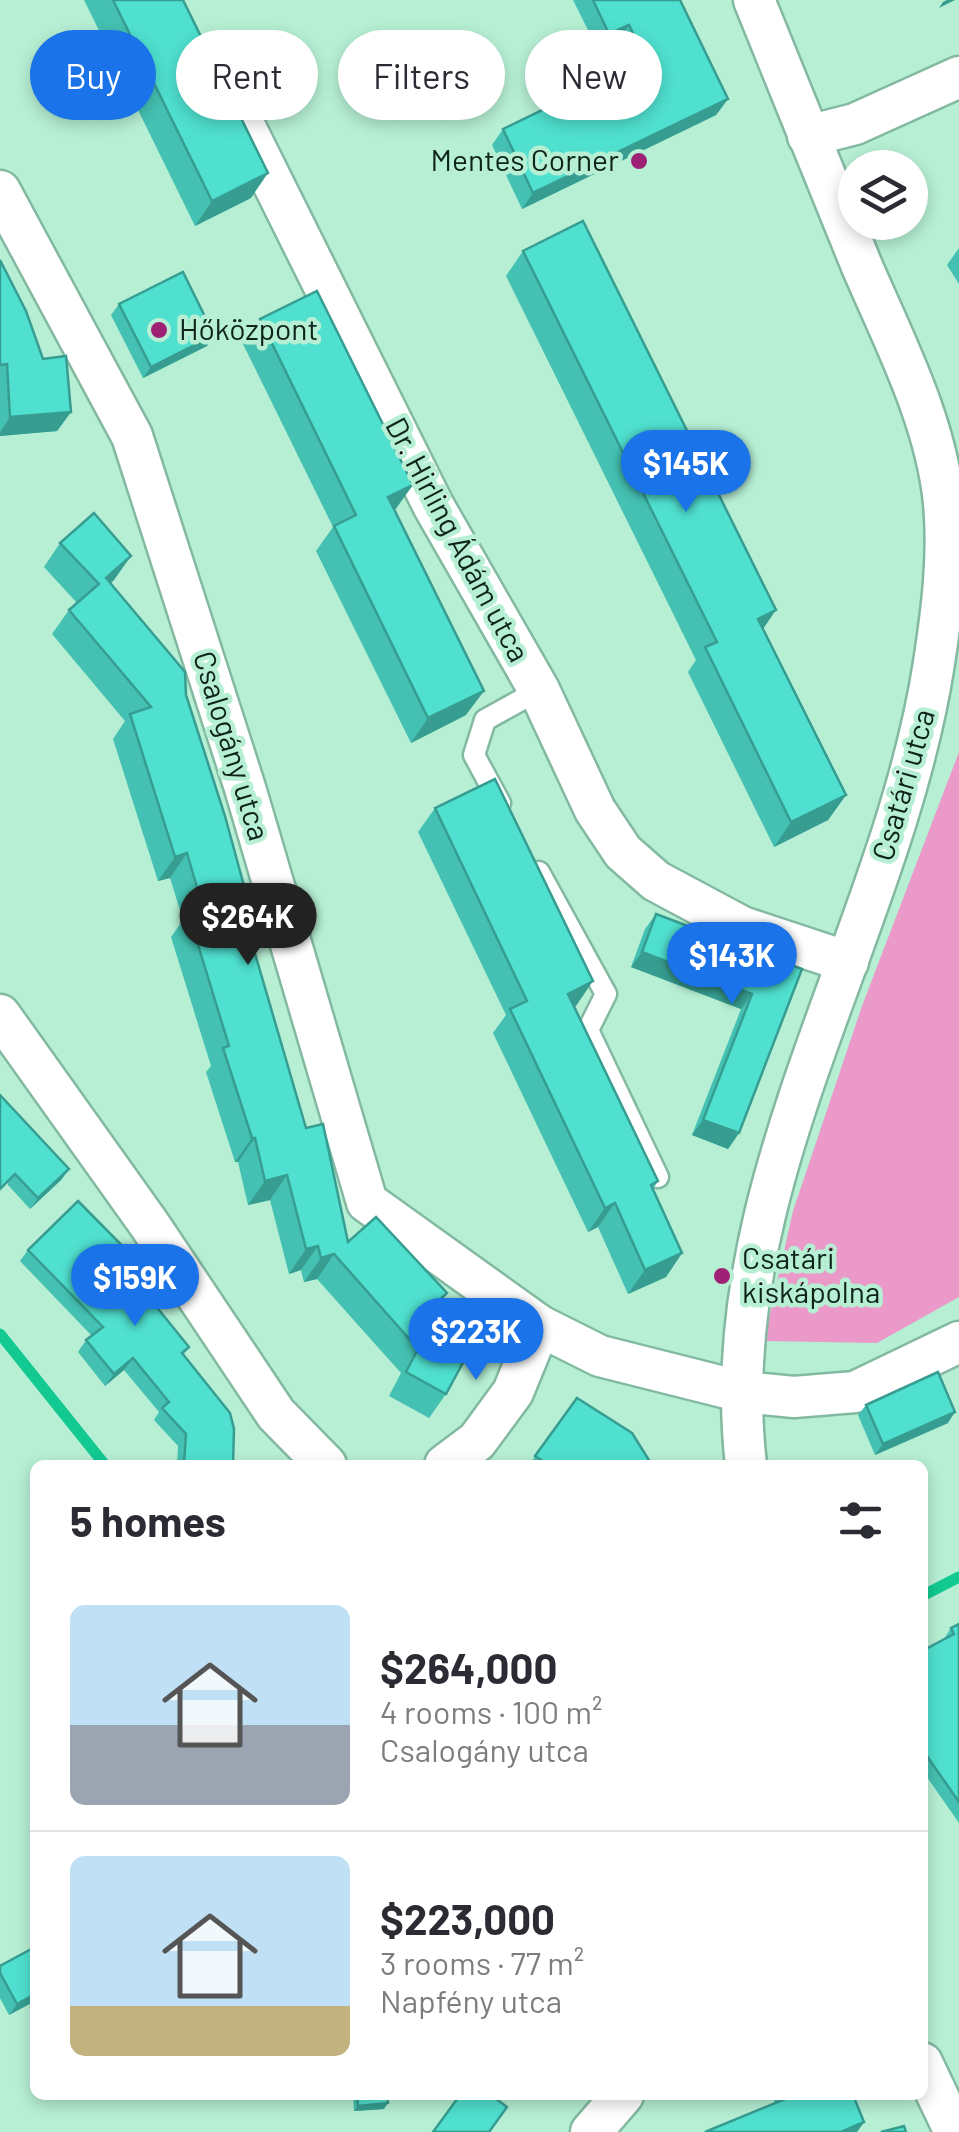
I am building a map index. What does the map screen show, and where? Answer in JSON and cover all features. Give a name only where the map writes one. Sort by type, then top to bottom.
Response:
[{"type":"street","name":"Csatári utca","points":[[746,1460],[742,1392],[748,1292],[771,1181],[893,836],[924,724],[941,620],[951,497],[912,384],[754,0]]},
{"type":"street","points":[[808,136],[855,124],[959,78]]},
{"type":"street","name":"Dr. Hirling Ádám utca","points":[[241,120],[433,505],[539,690],[595,810],[623,852],[656,881],[742,927],[848,962]]},
{"type":"street","name":"Csalogány utca","points":[[0,191],[132,436],[246,788],[367,1202],[540,1326],[600,1356],[742,1392],[794,1397],[855,1392],[959,1342]]},
{"type":"street","points":[[0,1014],[149,1224],[276,1414],[321,1460]]},
{"type":"street","points":[[451,1460],[478,1441],[513,1392],[540,1326]]},
{"type":"street","points":[[928,2076],[955,2132]]},
{"type":"street","points":[[591,2132],[618,2100]]},
{"type":"lane","points":[[512,823],[474,755],[485,720],[539,690]]},
{"type":"lane","points":[[530,857],[606,994],[588,1030],[658,1177]]},
{"type":"shaded area","points":[[959,752],[959,1297],[877,1343],[764,1341],[793,1211],[862,1006]]},
{"type":"building","points":[[113,0],[183,0],[198,30],[176,30],[176,120],[242,120],[268,173],[212,201],[156,87],[156,30],[128,30]]},
{"type":"building","points":[[593,0],[680,0],[728,99],[533,193],[503,129],[525,118],[662,120],[662,30],[631,30],[629,25],[607,30]]},
{"type":"building","points":[[583,221],[776,610],[758,619],[846,795],[791,822],[705,647],[717,642],[523,251]]},
{"type":"building","points":[[0,260],[26,311],[43,359],[66,356],[71,412],[10,417],[7,364],[0,365]]},
{"type":"building","name":"Hőközpont","points":[[183,272],[214,335],[151,367],[119,304]]},
{"type":"building","points":[[317,291],[413,485],[388,497],[484,691],[428,718],[334,526],[356,515],[260,319]]},
{"type":"building","points":[[94,513],[131,556],[106,578],[185,672],[186,695],[256,930],[249,933],[306,1128],[323,1124],[348,1242],[376,1217],[447,1293],[422,1317],[473,1344],[446,1394],[406,1372],[418,1349],[334,1254],[321,1258],[318,1246],[306,1249],[287,1175],[265,1181],[255,1138],[223,1048],[229,1046],[188,912],[203,908],[187,853],[175,857],[130,714],[151,707],[69,610],[99,584],[60,543]]},
{"type":"building","points":[[495,779],[593,981],[568,994],[658,1181],[651,1185],[682,1253],[645,1270],[615,1203],[605,1208],[510,1009],[527,1001],[435,808]]},
{"type":"building","points":[[656,914],[802,969],[739,1133],[703,1120],[752,994],[642,952]]},
{"type":"building","points":[[0,1095],[69,1169],[38,1198],[15,1174],[0,1189]]},
{"type":"building","points":[[78,1201],[154,1278],[142,1289],[189,1347],[182,1353],[230,1413],[233,1460],[184,1460],[186,1434],[162,1408],[169,1402],[133,1358],[114,1374],[86,1340],[103,1327],[28,1250]]},
{"type":"building","points":[[938,1372],[955,1412],[883,1444],[866,1405]]},
{"type":"building","points":[[577,1398],[632,1433],[649,1460],[541,1460],[535,1456]]},
{"type":"building","points":[[959,1624],[959,1802],[928,1758],[928,1648],[954,1634],[951,1628]]},
{"type":"building","points":[[30,1950],[30,1997],[17,2004],[0,1966]]},
{"type":"building","points":[[357,2100],[388,2100],[388,2103],[358,2106]]},
{"type":"building","points":[[456,2100],[498,2100],[507,2107],[489,2132],[433,2132]]},
{"type":"building","points":[[783,2100],[855,2100],[864,2122],[841,2132],[705,2132]]},
{"type":"building","points":[[904,2126],[906,2132],[881,2132]]},
{"type":"waterway","points":[[0,1334],[101,1460]]},
{"type":"waterway","points":[[928,1593],[959,1577]]},
{"type":"place","name":"Mentes Corner","points":[[639,161]]},
{"type":"place","name":"Hőközpont","points":[[159,330]]},
{"type":"place","name":"Csatári kiskápolna","points":[[722,1276]]}]
